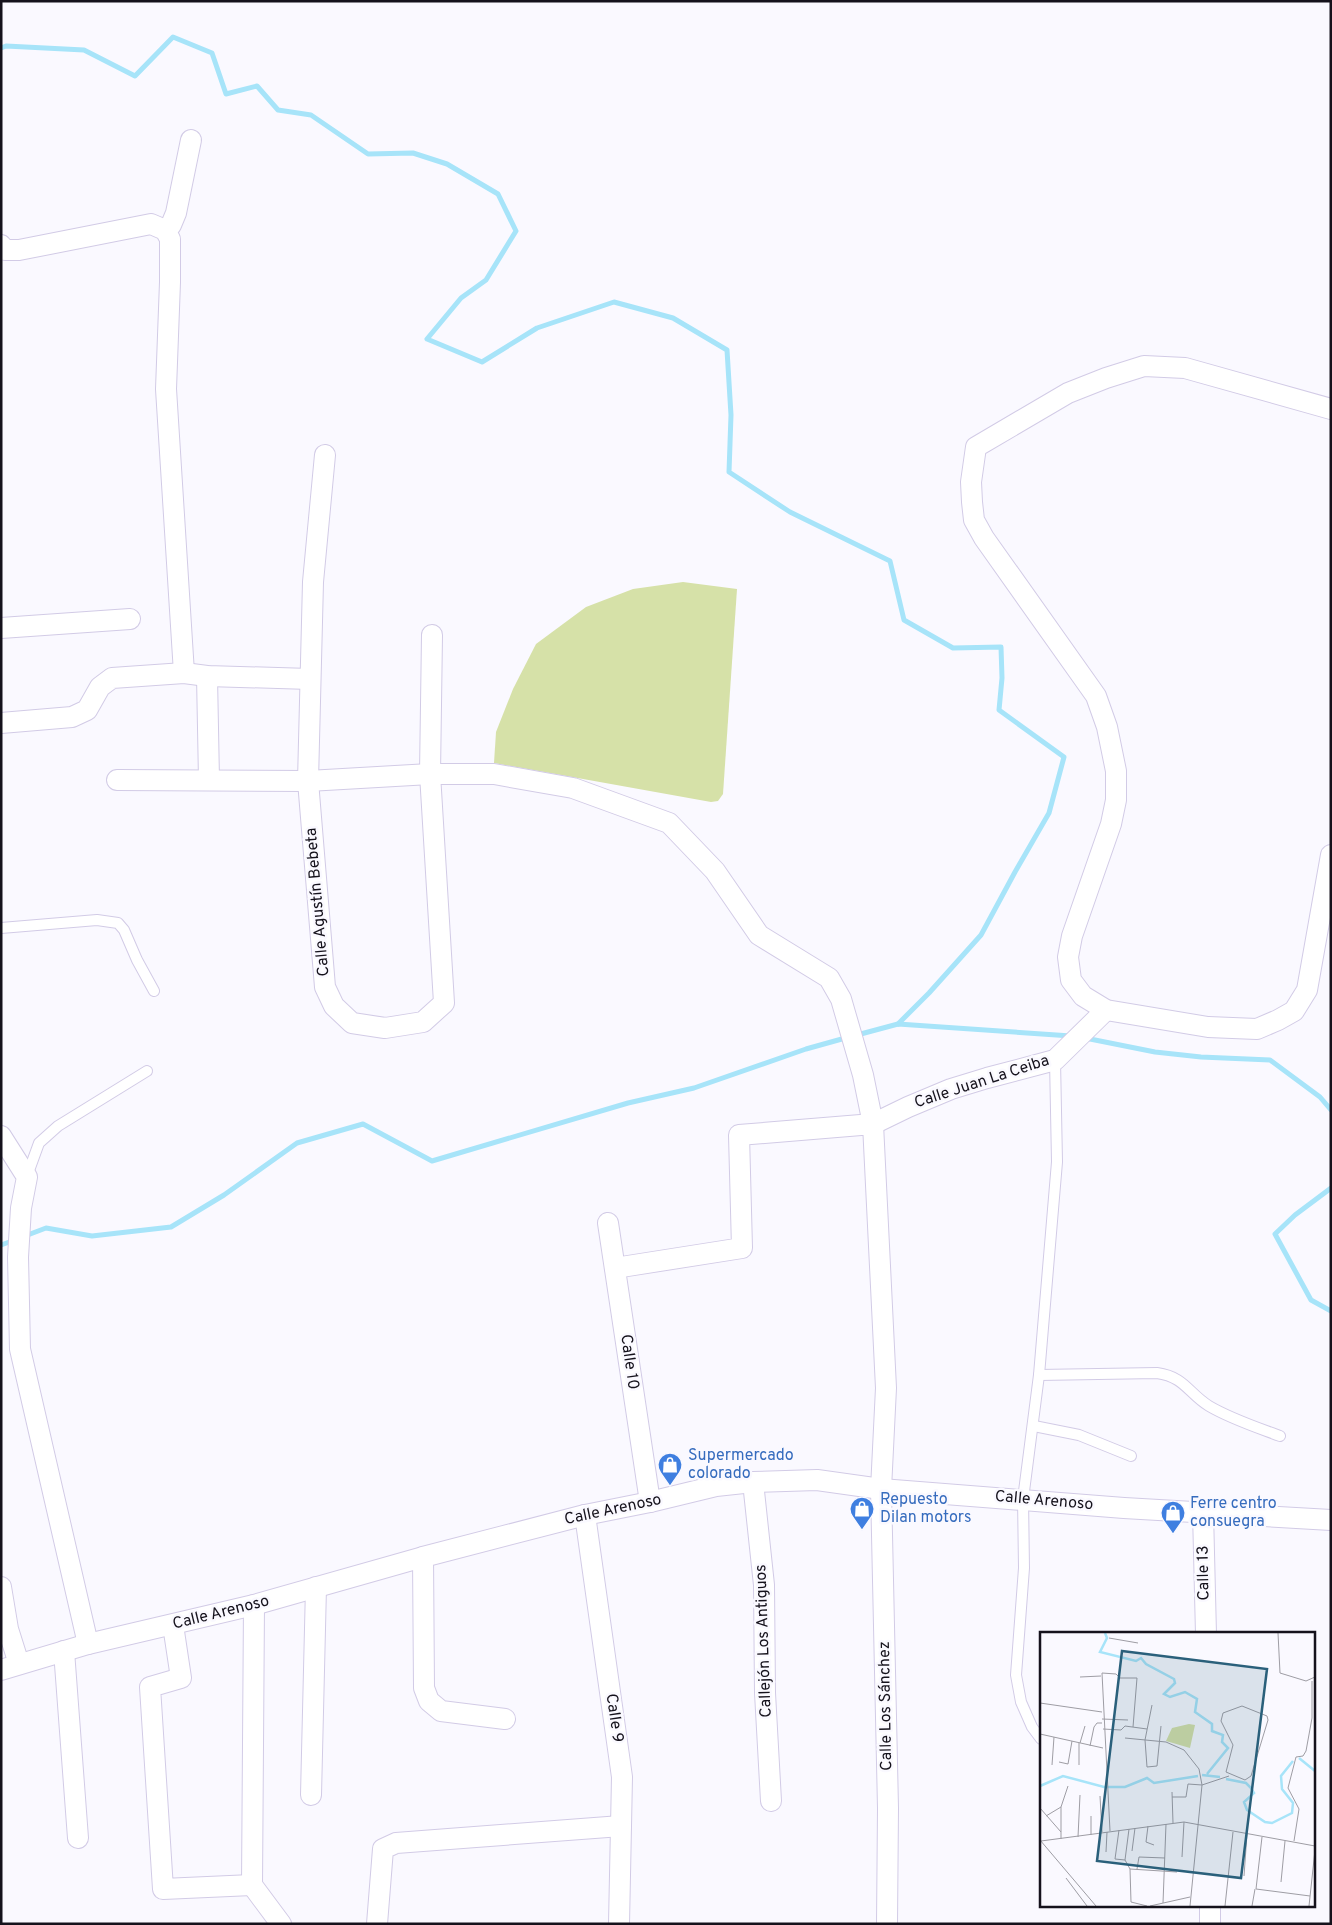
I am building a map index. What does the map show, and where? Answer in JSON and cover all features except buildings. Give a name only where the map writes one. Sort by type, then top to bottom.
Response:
[{"type":"street","points":[[165,230],[171,225],[176,213],[180,185],[191,140]]},
{"type":"street","points":[[1,245],[5,250],[19,250],[151,224],[165,230],[170,239],[166,389],[184,673]]},
{"type":"street","points":[[1331,409],[1185,368],[1144,366],[1068,393],[976,447],[971,482],[974,520],[984,538],[1096,696],[1107,727],[1116,771],[1116,800],[1111,824],[1072,936],[1068,957],[1071,980],[1083,996],[1106,1010],[1208,1027],[1258,1029],[1294,1011],[1307,990],[1331,856]]},
{"type":"street","name":"Calle Agustín Bebeta","points":[[325,455],[313,582],[308,781],[325,988],[334,1006],[352,1023],[385,1028],[423,1022],[444,1003],[430,774],[432,635]]},
{"type":"street","points":[[1,628],[130,619]]},
{"type":"street","points":[[1,723],[72,717],[87,710],[100,687],[112,678],[184,673],[207,676],[310,679]]},
{"type":"street","points":[[207,676],[209,780]]},
{"type":"street","name":"Calle Los Sánchez","points":[[118,780],[308,781],[430,774],[494,774],[573,788],[669,823],[715,871],[759,935],[829,978],[841,998],[863,1075],[873,1124],[886,1388],[881,1489],[888,1808],[887,1924]]},
{"type":"street","name":"Calle Juan La Ceiba","points":[[873,1124],[908,1106],[951,1089],[1059,1056],[1106,1010]]},
{"type":"street","points":[[615,1268],[742,1248],[739,1134],[873,1124]]},
{"type":"street","points":[[1,1136],[27,1177],[21,1208],[18,1257],[20,1349],[88,1644]]},
{"type":"street","name":"Calle 10","points":[[608,1222],[650,1502]]},
{"type":"street","name":"Calle Arenoso","points":[[10,1667],[88,1644],[254,1605],[316,1586],[585,1514],[650,1502],[716,1486],[754,1482],[817,1480],[881,1489],[1124,1508],[1331,1520]]},
{"type":"street","name":"Callejón Los Antiguos","points":[[754,1482],[764,1586],[765,1692],[771,1801]]},
{"type":"street","name":"Calle 13","points":[[1203,1512],[1206,1632]]},
{"type":"street","name":"Calle 9","points":[[585,1514],[622,1777],[619,1924]]},
{"type":"street","points":[[423,1557],[424,1688],[429,1700],[441,1711],[505,1719]]},
{"type":"street","points":[[312,1795],[316,1586]]},
{"type":"street","points":[[1,1587],[8,1629],[10,1667]]},
{"type":"street","points":[[254,1605],[252,1885],[281,1924]]},
{"type":"street","points":[[173,1625],[181,1678],[150,1687],[163,1889],[252,1885]]},
{"type":"street","points":[[64,1651],[78,1838]]},
{"type":"street","points":[[378,1924],[384,1849],[396,1843],[621,1826]]},
{"type":"street","points":[[1210,1908],[1210,1924]]},
{"type":"lane","points":[[1,928],[97,920],[118,923],[124,930],[137,960],[154,991]]},
{"type":"lane","points":[[1040,1738],[1032,1728],[1021,1702],[1016,1675],[1024,1568],[1023,1499],[1034,1426],[1057,1162],[1059,1056]]},
{"type":"lane","points":[[27,1177],[39,1143],[58,1126],[147,1071]]},
{"type":"lane","points":[[1039,1375],[1157,1373],[1170,1375],[1181,1381],[1207,1405],[1226,1415],[1280,1436]]},
{"type":"lane","points":[[1034,1426],[1080,1435],[1131,1456]]},
{"type":"green space","points":[[683,582],[737,589],[723,794],[718,801],[711,802],[494,763],[496,732],[513,689],[536,644],[586,607],[633,589]]},
{"type":"waterway","points":[[1,48],[6,46],[84,50],[135,76],[173,37],[212,53],[226,94],[257,86],[278,110],[311,115],[368,154],[413,153],[447,164],[498,194],[516,231],[486,280],[461,298],[427,339],[482,362],[537,328],[614,302],[673,318],[727,350],[731,415],[729,472],[790,512],[890,561],[904,620],[953,648],[1001,647],[1002,678],[999,710],[1064,757],[1049,813],[981,935],[929,993],[898,1024]]},
{"type":"waterway","points":[[857,1035],[898,1024],[1071,1036]]},
{"type":"waterway","points":[[25,1236],[46,1228],[92,1236],[171,1227],[224,1195],[297,1143],[363,1124],[432,1161],[628,1103],[694,1088],[806,1049],[849,1037]]},
{"type":"waterway","points":[[1085,1038],[1155,1052],[1201,1057],[1270,1060],[1320,1097],[1331,1110]]},
{"type":"waterway","points":[[1331,1188],[1295,1215],[1275,1234],[1311,1300],[1331,1311]]},
{"type":"waterway","points":[[1,1245],[15,1240]]},
{"type":"place","name":"Supermercado colorado","points":[[670,1486]]},
{"type":"place","name":"Repuesto Dilan motors","points":[[862,1530]]},
{"type":"place","name":"Ferre centro consuegra","points":[[1173,1534]]}]
